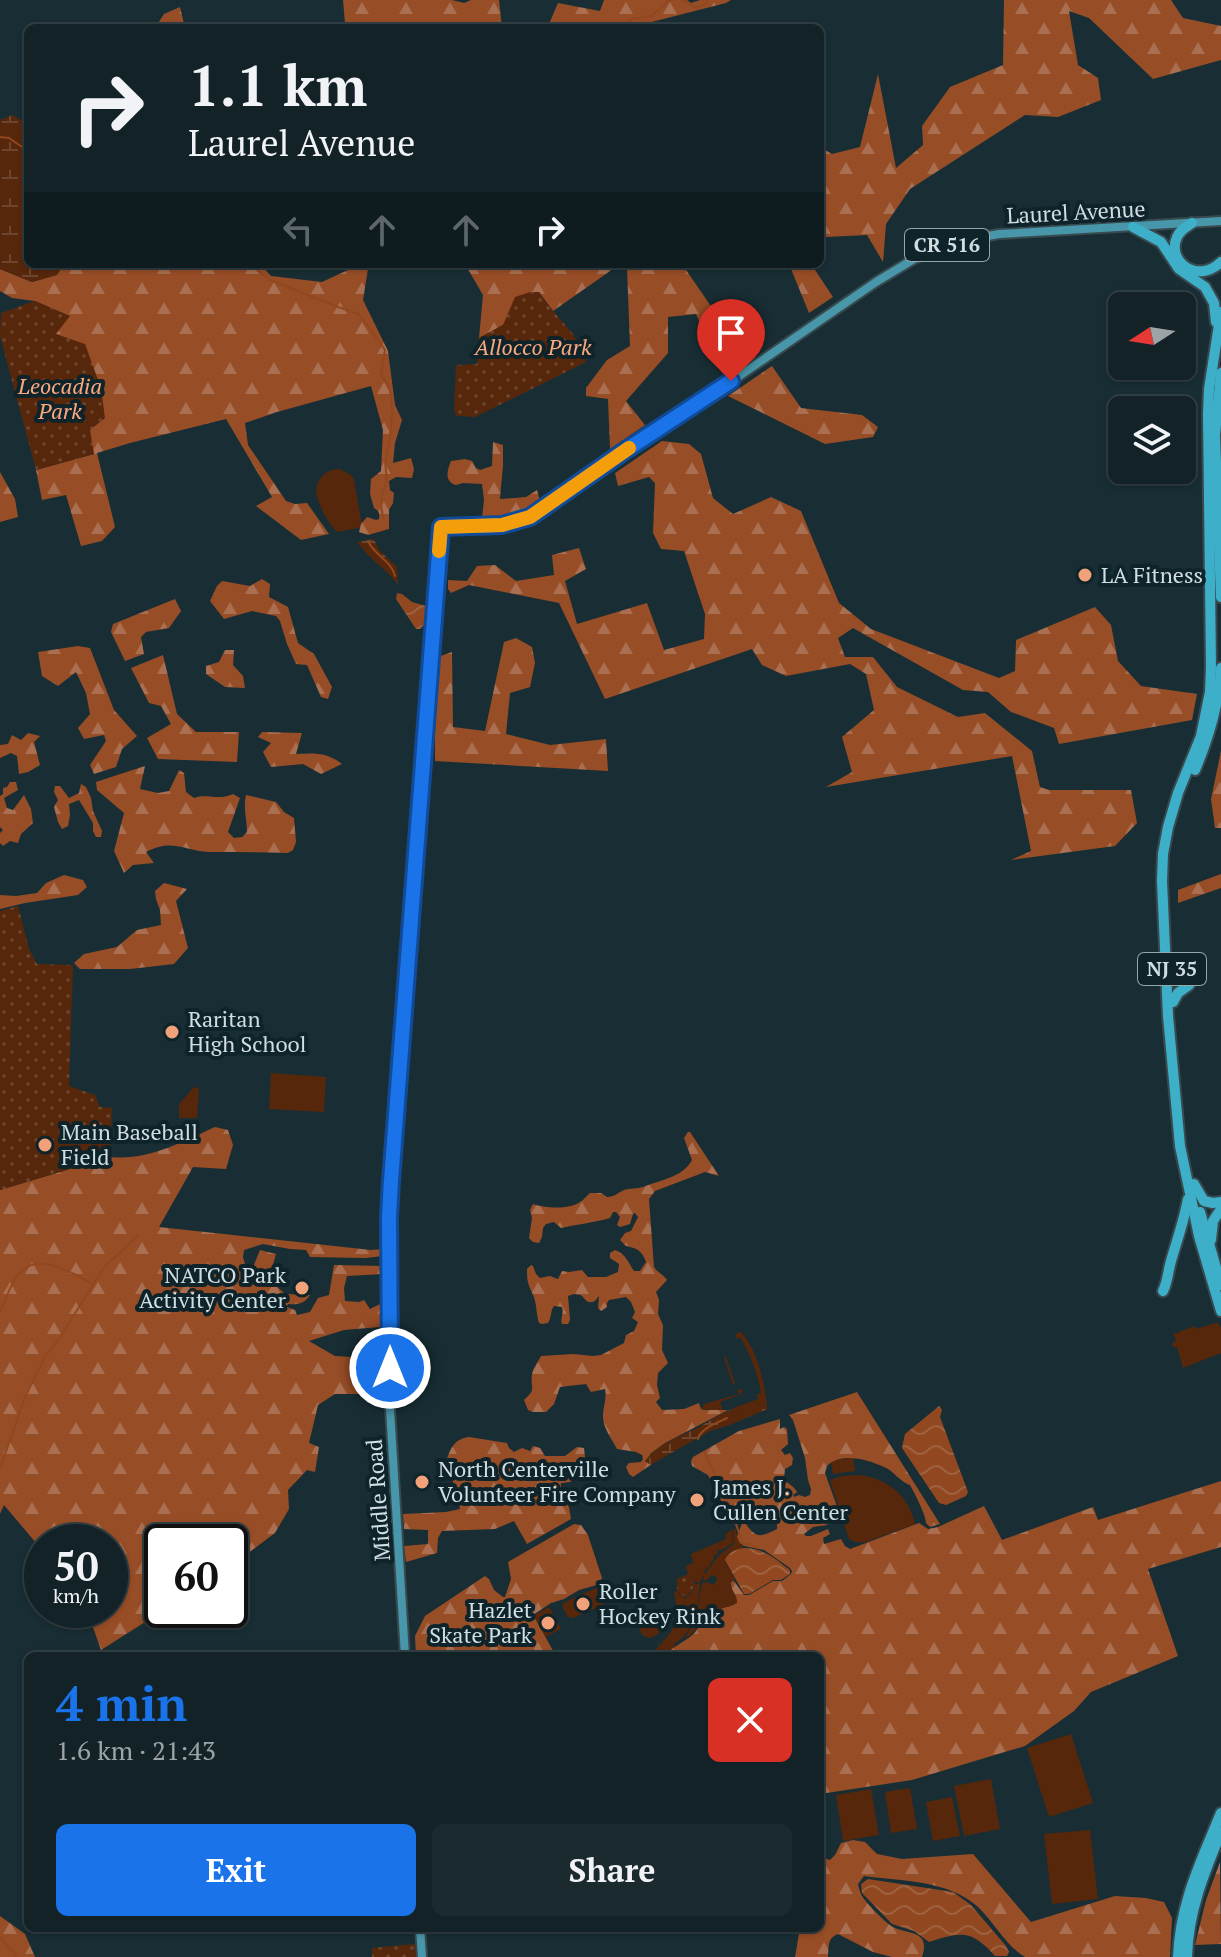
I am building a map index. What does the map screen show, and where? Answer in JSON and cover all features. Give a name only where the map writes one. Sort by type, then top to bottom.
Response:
[{"type":"highway","points":[[1192,223],[1176,238],[1176,250],[1183,264],[1191,270],[1203,272],[1221,262]]},
{"type":"highway","points":[[1133,227],[1161,242],[1179,269],[1208,290],[1215,306],[1214,352]]},
{"type":"highway","name":"NJ 35","points":[[1221,312],[1207,423],[1210,692],[1201,736],[1170,819],[1162,872],[1169,1030],[1180,1146],[1221,1285]]},
{"type":"highway","points":[[1221,373],[1215,435],[1221,597]]},
{"type":"highway","name":"NJ 35","points":[[1221,668],[1212,723],[1180,806],[1172,840],[1168,884],[1173,1002],[1192,1189],[1199,1236],[1221,1311]]},
{"type":"highway","points":[[1172,974],[1189,985],[1178,993],[1173,1002]]},
{"type":"highway","points":[[1192,1189],[1204,1201],[1221,1202]]},
{"type":"highway","points":[[1163,1291],[1192,1189]]},
{"type":"highway","points":[[1210,1250],[1212,1225],[1221,1209]]},
{"type":"highway","points":[[1169,1275],[1177,1287]]},
{"type":"highway","points":[[1178,1957],[1187,1899],[1221,1813]]},
{"type":"highway","points":[[1187,1957],[1195,1900],[1221,1832]]},
{"type":"main road","name":"Laurel Avenue","points":[[441,527],[502,525],[538,513],[623,452],[876,282],[925,254],[960,241],[991,235],[1221,221]]},
{"type":"main road","name":"Middle Road","points":[[405,1652],[390,1409],[389,1217],[441,527]]},
{"type":"main road","points":[[420,1932],[422,1957]]},
{"type":"green space","points":[[343,0],[452,0],[464,3],[499,0],[502,24],[344,24]]},
{"type":"green space","points":[[604,0],[687,0],[691,3],[731,0],[644,24],[549,24],[558,3],[600,11]]},
{"type":"green space","points":[[1004,0],[1171,0],[1183,18],[1221,26],[1221,60],[1153,79],[1089,18],[1069,11],[1078,65],[1098,78],[1101,100],[1058,117],[1025,115],[910,189],[886,224],[883,262],[867,235],[826,237],[824,149],[832,154],[860,147],[878,74],[896,168],[923,145],[922,126],[950,87],[1003,65]]},
{"type":"green space","points":[[180,7],[184,24],[158,24],[164,14]]},
{"type":"green space","points":[[12,115],[24,122],[24,268],[61,268],[57,275],[32,282],[0,269],[0,120]]},
{"type":"green space","points":[[61,268],[264,268],[271,276],[322,282],[352,268],[369,268],[363,300],[388,351],[395,405],[402,420],[393,463],[411,458],[414,469],[412,478],[396,477],[389,481],[390,490],[394,493],[389,510],[389,529],[368,535],[359,532],[367,517],[379,519],[370,494],[371,479],[381,471],[383,430],[371,386],[245,423],[248,445],[286,501],[307,503],[329,534],[301,540],[256,506],[272,497],[226,419],[97,453],[115,527],[102,541],[81,546],[66,495],[42,500],[36,470],[94,454],[55,334],[69,316],[35,301],[12,298],[0,291],[0,269],[32,282],[56,275]]},
{"type":"green space","points":[[467,268],[627,268],[613,269],[553,311],[539,292],[503,325],[479,338],[483,295]]},
{"type":"green space","points":[[627,268],[685,268],[730,334],[753,351],[722,373],[696,314],[668,317],[668,353],[626,401],[645,425],[610,449],[608,399],[586,396],[586,388],[607,360],[630,346]]},
{"type":"green space","points":[[791,268],[814,268],[833,297],[809,313]]},
{"type":"green space","name":"Allocco Park","points":[[539,292],[573,334],[586,362],[475,417],[456,416],[456,365],[477,364],[479,338],[503,325],[515,297]]},
{"type":"green space","name":"Leocadia Park","points":[[35,301],[70,316],[56,334],[85,344],[101,388],[105,418],[90,430],[94,454],[36,470],[0,336],[1,313]]},
{"type":"green space","points":[[772,366],[801,408],[862,415],[878,427],[873,437],[825,444],[728,396]]},
{"type":"green space","points":[[662,441],[689,444],[701,454],[713,498],[733,514],[771,497],[801,511],[839,603],[871,629],[999,678],[1015,671],[1016,640],[1095,607],[1111,625],[1118,661],[1141,686],[1197,694],[1192,720],[1059,744],[1054,728],[1011,712],[988,692],[963,690],[853,628],[838,638],[845,657],[873,657],[897,687],[958,717],[985,713],[1032,751],[1040,787],[1049,790],[1131,790],[1137,823],[1115,846],[1011,860],[1031,851],[1012,756],[826,787],[852,772],[842,737],[874,710],[866,674],[850,664],[786,676],[762,665],[752,649],[605,699],[559,603],[469,585],[451,593],[448,589],[448,580],[467,581],[477,566],[495,565],[516,581],[554,575],[552,555],[579,548],[586,569],[565,581],[577,624],[647,603],[664,650],[704,639],[705,614],[684,551],[661,549],[653,533],[655,483],[649,477],[618,486],[615,473]]},
{"type":"green space","points":[[493,442],[503,445],[500,499],[526,497],[537,490],[541,505],[519,516],[482,518],[482,484],[456,485],[450,481],[448,472],[451,461],[472,461],[480,470],[492,466]]},
{"type":"green space","points":[[340,469],[354,480],[362,525],[337,532],[318,501],[316,490],[324,475]]},
{"type":"green space","points":[[0,472],[15,499],[18,517],[0,522]]},
{"type":"green space","points":[[374,539],[379,550],[397,567],[398,584],[357,542]]},
{"type":"green space","points":[[262,579],[270,584],[269,597],[288,607],[298,643],[314,654],[332,687],[328,699],[321,697],[307,665],[296,664],[276,616],[252,611],[224,619],[210,601],[222,581],[250,586]]},
{"type":"green space","points":[[175,599],[181,611],[169,628],[146,632],[141,637],[144,654],[125,661],[111,632],[113,624]]},
{"type":"green space","points":[[516,638],[532,647],[535,663],[530,687],[510,693],[506,734],[550,745],[606,739],[608,771],[435,761],[435,658],[452,652],[453,727],[485,731],[504,642]]},
{"type":"green space","points":[[78,646],[90,648],[114,710],[137,736],[122,749],[116,767],[94,774],[90,765],[106,741],[104,735],[84,739],[78,728],[90,714],[86,693],[76,672],[58,686],[42,676],[38,652]]},
{"type":"green space","points":[[225,650],[234,650],[233,665],[243,676],[245,688],[225,687],[206,674],[206,666],[219,662]]},
{"type":"green space","points":[[163,655],[177,714],[196,732],[239,732],[237,762],[158,759],[147,738],[171,724],[161,706],[149,703],[131,668]]},
{"type":"green space","points":[[262,732],[302,733],[296,754],[326,755],[342,764],[321,774],[303,764],[271,767],[263,752],[271,743],[258,737]]},
{"type":"green space","points":[[28,733],[40,736],[34,742],[40,765],[19,774],[17,756],[11,753],[0,758],[0,745],[8,744],[12,735],[21,740]]},
{"type":"green space","points":[[1221,751],[1221,828],[1215,828],[1211,799]]},
{"type":"green space","points":[[145,766],[140,789],[158,793],[169,791],[179,770],[184,773],[186,792],[194,798],[233,794],[240,798],[228,832],[234,838],[242,837],[247,832],[246,795],[276,802],[294,818],[296,842],[293,850],[288,853],[209,852],[164,846],[146,852],[154,863],[133,865],[124,873],[114,851],[124,813],[97,790],[96,782]]},
{"type":"green space","points":[[10,782],[16,782],[18,790],[4,798],[7,808],[13,810],[24,795],[33,823],[21,834],[18,843],[10,841],[3,846],[0,843],[3,830],[0,827],[0,796]]},
{"type":"green space","points":[[81,784],[91,798],[102,831],[101,837],[96,837],[93,823],[79,800],[69,804],[68,826],[62,829],[58,822],[54,807],[58,800],[55,786],[60,786],[69,798],[79,793]]},
{"type":"green space","points":[[1221,874],[1221,888],[1178,903],[1178,890]]},
{"type":"green space","points":[[64,875],[83,880],[87,887],[78,895],[0,909],[0,895],[37,893],[46,883]]},
{"type":"green space","points":[[164,883],[187,889],[176,901],[188,948],[174,964],[130,969],[80,969],[74,963],[84,954],[117,947],[137,930],[161,925],[155,891]]},
{"type":"green space","points":[[18,906],[29,949],[37,964],[73,965],[69,1086],[95,1095],[100,1107],[112,1108],[110,1157],[0,1190],[0,911]]},
{"type":"green space","points":[[271,1073],[326,1077],[324,1112],[269,1109]]},
{"type":"green space","points":[[194,1087],[199,1091],[197,1118],[179,1118],[179,1104]]},
{"type":"green space","points":[[215,1127],[228,1130],[233,1145],[226,1169],[193,1167],[159,1227],[383,1249],[383,1256],[365,1258],[310,1257],[306,1250],[263,1244],[244,1250],[243,1257],[250,1283],[256,1285],[260,1276],[251,1272],[260,1250],[276,1254],[269,1279],[285,1294],[310,1295],[300,1303],[288,1304],[287,1307],[295,1310],[297,1315],[310,1312],[318,1298],[329,1295],[334,1265],[383,1266],[383,1274],[347,1276],[344,1288],[345,1301],[364,1300],[370,1309],[380,1304],[385,1318],[380,1327],[344,1330],[309,1341],[335,1356],[366,1358],[379,1378],[361,1394],[335,1394],[318,1405],[309,1443],[319,1447],[315,1472],[307,1470],[288,1490],[289,1509],[275,1533],[248,1553],[248,1524],[144,1524],[144,1623],[101,1650],[93,1628],[128,1628],[128,1524],[24,1524],[24,1529],[4,1505],[0,1514],[0,1190],[110,1157],[137,1156],[177,1144]]},
{"type":"green space","points":[[688,1132],[719,1176],[705,1172],[655,1191],[649,1199],[654,1267],[667,1280],[656,1292],[658,1314],[663,1325],[662,1350],[668,1363],[658,1373],[660,1398],[656,1402],[662,1410],[684,1409],[699,1403],[704,1410],[728,1410],[665,1443],[650,1454],[649,1464],[652,1464],[633,1477],[626,1467],[629,1463],[641,1462],[642,1455],[617,1449],[608,1433],[603,1417],[605,1389],[591,1392],[586,1384],[560,1387],[554,1404],[546,1412],[528,1410],[524,1400],[532,1391],[532,1373],[541,1356],[601,1355],[624,1343],[626,1335],[634,1331],[638,1322],[632,1318],[635,1312],[626,1297],[609,1300],[607,1307],[601,1311],[598,1308],[599,1296],[590,1302],[574,1294],[568,1296],[568,1324],[562,1324],[562,1307],[554,1306],[548,1323],[539,1323],[527,1269],[533,1266],[540,1278],[550,1276],[558,1279],[562,1271],[582,1270],[588,1277],[606,1277],[618,1272],[619,1264],[610,1258],[610,1253],[615,1250],[624,1256],[634,1271],[640,1271],[646,1262],[643,1255],[620,1240],[631,1231],[638,1217],[633,1214],[630,1224],[620,1227],[617,1225],[620,1217],[616,1212],[610,1218],[561,1228],[554,1222],[546,1224],[539,1243],[529,1238],[530,1210],[533,1204],[550,1207],[575,1205],[590,1193],[612,1196],[677,1174],[692,1160],[684,1138]]},
{"type":"green space","points":[[1215,1323],[1221,1328],[1221,1353],[1183,1368],[1177,1347],[1173,1347],[1172,1343],[1176,1341],[1173,1333]]},
{"type":"green space","points":[[741,1332],[756,1357],[767,1403],[736,1415],[731,1409],[758,1399],[757,1394],[761,1393],[747,1350],[740,1337],[735,1337]]},
{"type":"green space","points":[[724,1357],[735,1384],[733,1385]]},
{"type":"green space","points":[[742,1389],[741,1394],[720,1402],[723,1411],[701,1409],[704,1404],[739,1394],[737,1390]]},
{"type":"green space","points":[[857,1392],[940,1524],[930,1527],[926,1523],[910,1485],[888,1469],[862,1459],[839,1459],[827,1466],[825,1473],[839,1512],[830,1516],[827,1525],[813,1527],[804,1534],[811,1536],[828,1529],[830,1534],[823,1538],[824,1544],[841,1539],[850,1549],[919,1523],[928,1529],[938,1527],[984,1506],[1002,1540],[1093,1507],[1098,1520],[1221,1481],[1221,1547],[1148,1569],[1178,1656],[1091,1692],[1074,1711],[1025,1746],[912,1780],[824,1793],[824,1652],[669,1652],[693,1634],[706,1615],[737,1603],[731,1582],[734,1581],[744,1595],[749,1595],[791,1574],[790,1568],[764,1550],[744,1546],[737,1537],[742,1523],[759,1535],[777,1529],[777,1521],[768,1517],[765,1507],[753,1506],[740,1511],[740,1521],[733,1524],[708,1475],[692,1466],[691,1461],[739,1431],[780,1419],[780,1429],[787,1429],[788,1444],[781,1450],[785,1455],[790,1453],[793,1458],[792,1465],[785,1469],[784,1479],[797,1492],[794,1497],[810,1495],[805,1458],[789,1415]]},
{"type":"green space","points":[[767,1403],[767,1409],[710,1431],[652,1464],[645,1461],[663,1445],[730,1410],[738,1415]]},
{"type":"green space","points":[[469,1437],[507,1443],[514,1452],[522,1448],[530,1451],[533,1446],[540,1448],[545,1456],[565,1456],[577,1447],[584,1448],[585,1457],[572,1471],[575,1478],[561,1483],[560,1495],[569,1507],[571,1519],[527,1544],[514,1521],[495,1529],[442,1531],[437,1553],[406,1562],[404,1546],[428,1544],[428,1530],[404,1529],[403,1514],[460,1509],[454,1483],[437,1463],[446,1462],[453,1445]]},
{"type":"green space","points":[[853,1457],[855,1471],[833,1474],[831,1461]]},
{"type":"green space","points":[[857,1475],[877,1479],[895,1489],[907,1504],[915,1524],[863,1543],[849,1539],[830,1480]]},
{"type":"green space","points":[[574,1524],[581,1525],[588,1535],[602,1578],[597,1585],[551,1603],[533,1615],[554,1652],[416,1652],[415,1636],[425,1616],[485,1576],[494,1590],[505,1597],[511,1579],[508,1562]]},
{"type":"green space","points":[[732,1529],[733,1543],[719,1549],[704,1571],[705,1574],[719,1555],[734,1544],[735,1529],[743,1548],[729,1553],[725,1561],[735,1579],[730,1585],[737,1603],[706,1615],[685,1639],[696,1616],[702,1583],[713,1585],[717,1580],[712,1575],[703,1581],[704,1574],[700,1582],[695,1582],[686,1566],[693,1563],[691,1554],[726,1539],[725,1535]]},
{"type":"green space","points":[[690,1573],[695,1585],[688,1595],[680,1596],[677,1579]]},
{"type":"green space","points":[[700,1583],[691,1626],[669,1652],[655,1652],[660,1644],[663,1645],[674,1625],[674,1592],[678,1590],[679,1596],[686,1600],[685,1596]]},
{"type":"green space","name":"Roller Hockey Rink","points":[[596,1588],[600,1590],[603,1605],[573,1618],[568,1617],[563,1603]]},
{"type":"green space","name":"Hazlet Skate Park","points":[[549,1607],[561,1629],[545,1637],[533,1616]]},
{"type":"green space","points":[[667,1610],[667,1620],[661,1631],[650,1638],[642,1635],[636,1618],[639,1616],[648,1625],[665,1616],[663,1611]]},
{"type":"green space","points":[[1071,1734],[1093,1803],[1049,1817],[1027,1748]]},
{"type":"green space","points":[[991,1779],[1000,1829],[964,1836],[954,1786]]},
{"type":"green space","points":[[910,1788],[917,1829],[891,1833],[885,1792]]},
{"type":"green space","points":[[871,1789],[879,1835],[843,1841],[836,1795]]},
{"type":"green space","points":[[952,1797],[960,1836],[933,1841],[926,1802]]},
{"type":"green space","points":[[1090,1830],[1098,1899],[1052,1904],[1044,1834]]},
{"type":"green space","points":[[853,1840],[865,1842],[877,1854],[902,1859],[973,1854],[1031,1922],[1115,1896],[1164,1902],[1172,1918],[1170,1957],[1025,1957],[978,1907],[953,1891],[924,1883],[864,1876],[858,1884],[864,1899],[890,1925],[921,1938],[924,1942],[922,1957],[892,1957],[873,1952],[838,1934],[830,1940],[828,1957],[795,1957],[799,1932],[824,1932],[824,1858],[830,1860],[841,1843]]},
{"type":"green space","points":[[1220,1862],[1221,1944],[1195,1945],[1206,1900]]},
{"type":"green space","points":[[0,1916],[25,1934],[35,1957],[0,1957]]},
{"type":"green space","points":[[415,1944],[416,1957],[372,1957],[372,1948]]},
{"type":"water","points":[[397,593],[426,606],[424,625],[420,629],[416,629],[396,599]]},
{"type":"water","points":[[939,1406],[942,1410],[940,1417],[968,1492],[966,1496],[946,1505],[939,1503],[902,1448],[905,1434]]},
{"type":"water","points":[[744,1548],[769,1555],[790,1570],[790,1574],[744,1594],[725,1560],[733,1551]]},
{"type":"water","points":[[868,1879],[953,1892],[971,1905],[1006,1946],[1007,1956],[995,1956],[979,1941],[965,1935],[929,1942],[914,1931],[892,1924],[862,1893],[861,1884]]},
{"type":"waterway","points":[[625,24],[631,19],[652,16],[673,0]]},
{"type":"waterway","points":[[683,0],[696,8],[708,0]]},
{"type":"waterway","points":[[0,137],[9,138],[24,148]]},
{"type":"waterway","points":[[254,268],[270,280],[359,314],[385,350],[381,375],[388,385],[392,411],[386,481],[381,501],[384,520]]},
{"type":"waterway","points":[[368,541],[395,576]]},
{"type":"waterway","points":[[0,1469],[25,1397],[45,1357],[104,1267],[138,1236]]},
{"type":"waterway","points":[[0,1311],[17,1276],[34,1264],[54,1266],[93,1284]]},
{"type":"waterway","points":[[698,1439],[706,1429],[727,1418]]},
{"type":"waterway","points":[[704,1452],[730,1506],[742,1542],[757,1548]]},
{"type":"waterway","points":[[0,1937],[16,1957]]},
{"type":"slow traffic","points":[[439,551],[441,527],[502,525],[530,517],[629,448]]},
{"type":"place","name":"LA Fitness","points":[[1085,575]]},
{"type":"place","name":"Raritan High School","points":[[172,1032]]},
{"type":"place","name":"Main Baseball Field","points":[[45,1145]]},
{"type":"place","name":"NATCO Park Activity Center","points":[[302,1288]]},
{"type":"place","name":"North Centerville Volunteer Fire Company","points":[[422,1482]]},
{"type":"place","name":"James J. Cullen Center","points":[[697,1500]]},
{"type":"place","name":"Roller Hockey Rink","points":[[583,1604]]},
{"type":"place","name":"Hazlet Skate Park","points":[[548,1623]]},
{"type":"route","points":[[390,1368],[391,1181],[441,527],[502,525],[538,513],[731,381]]}]
